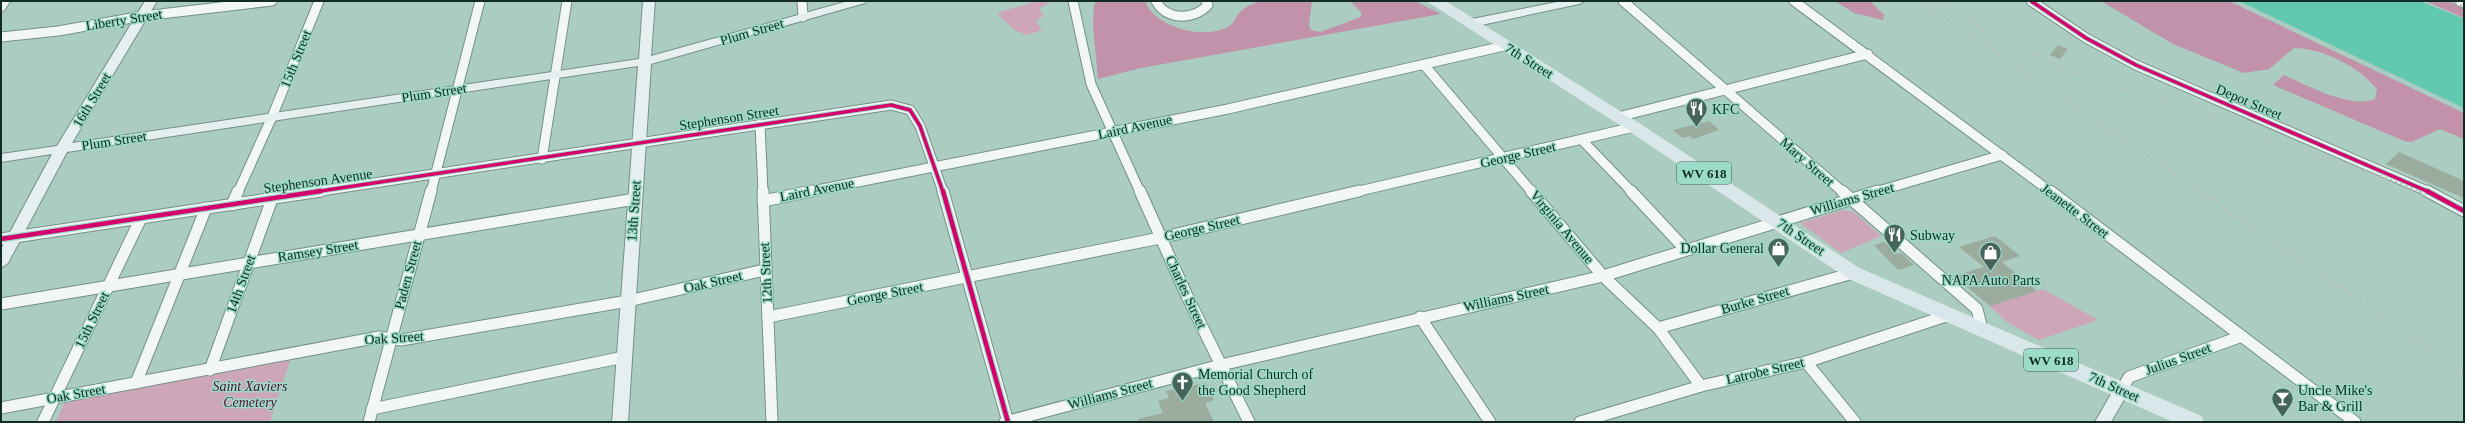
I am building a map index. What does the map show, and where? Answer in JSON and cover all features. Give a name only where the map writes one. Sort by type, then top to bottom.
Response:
[{"type":"main road","name":"7th Street","points":[[1435,1],[1472,22],[1504,46],[1634,127],[1853,272],[2194,422]]},
{"type":"street","points":[[1,7],[5,1]]},
{"type":"street","name":"16th Street","points":[[1,263],[62,149],[151,1]]},
{"type":"street","name":"Liberty Street","points":[[1,37],[58,31],[143,16],[272,1]]},
{"type":"street","name":"15th Street","points":[[232,205],[272,117],[319,1]]},
{"type":"street","points":[[435,175],[459,89],[480,1]]},
{"type":"street","points":[[542,159],[554,75],[567,1]]},
{"type":"street","name":"13th Street","points":[[620,422],[649,1]]},
{"type":"street","points":[[802,1],[803,17]]},
{"type":"street","name":"Plum Street","points":[[1,158],[644,62],[861,1]]},
{"type":"street","name":"Charles Street","points":[[1073,1],[1091,84],[1160,238],[1249,422]]},
{"type":"street","points":[[1156,1],[1162,12],[1174,16],[1200,13],[1208,5],[1206,1]]},
{"type":"street","points":[[1472,22],[1579,1]]},
{"type":"street","name":"Mary Street","points":[[1623,1],[1977,309],[1982,329]]},
{"type":"street","name":"Jeanette Street","points":[[1794,1],[1868,54],[2355,422]]},
{"type":"street","name":"Depot Street","points":[[2031,1],[2086,38],[2136,65],[2440,197],[2464,211]]},
{"type":"street","points":[[2459,1],[2464,3]]},
{"type":"street","name":"Laird Avenue","points":[[763,201],[1113,132],[1425,66],[1504,46]]},
{"type":"street","points":[[1618,117],[1868,54]]},
{"type":"street","name":"Virginia Avenue","points":[[1425,66],[1505,158],[1603,276],[1658,328],[1701,386]]},
{"type":"street","name":"Stephenson Street","points":[[639,144],[871,106],[896,105],[910,110],[920,124],[936,167],[1007,422]]},
{"type":"street","name":"12th Street","points":[[760,124],[764,270],[768,317],[772,422]]},
{"type":"street","name":"George Street","points":[[768,317],[1160,238],[1634,127]]},
{"type":"street","points":[[1582,140],[1686,250]]},
{"type":"street","name":"Stephenson Avenue","points":[[1,239],[639,144]]},
{"type":"street","name":"Williams Street","points":[[1007,422],[1221,365],[1420,317],[1603,276],[1777,221],[2002,155]]},
{"type":"street","name":"Paden Street","points":[[369,422],[435,175]]},
{"type":"street","name":"14th Street","points":[[210,370],[272,199]]},
{"type":"street","name":"Ramsey Street","points":[[1,304],[248,262],[419,236],[635,199]]},
{"type":"street","points":[[136,383],[181,274],[206,208]]},
{"type":"street","name":"15th Street","points":[[43,422],[141,218]]},
{"type":"street","name":"Oak Street","points":[[1,408],[210,370],[379,337],[401,340],[628,301],[764,270]]},
{"type":"street","name":"Burke Street","points":[[1658,328],[1853,272]]},
{"type":"street","name":"Latrobe Street","points":[[1580,422],[1701,386],[1806,362],[1949,315]]},
{"type":"street","points":[[1420,317],[1490,422]]},
{"type":"street","name":"Julius Street","points":[[2121,391],[2129,377],[2242,336]]},
{"type":"street","points":[[372,409],[624,357]]},
{"type":"street","points":[[1806,362],[1855,422]]},
{"type":"street","points":[[2103,422],[2121,391]]},
{"type":"green space","points":[[1038,1],[1049,3],[1040,8],[1043,16],[1036,21],[1042,30],[1027,35],[1014,30],[997,13]]},
{"type":"green space","points":[[1843,210],[1854,212],[1881,236],[1841,253],[1800,223]]},
{"type":"green space","points":[[2043,289],[2098,320],[2039,340],[2007,322],[1990,306]]},
{"type":"green space","name":"Saint Xaviers Cemetery","points":[[291,358],[270,422],[56,422],[65,401]]},
{"type":"shaded area","points":[[1098,1],[1145,1],[1150,10],[1169,25],[1194,32],[1218,31],[1228,27],[1242,10],[1262,1],[1312,1],[1309,25],[1311,30],[1320,32],[1361,17],[1361,12],[1350,1],[1415,1],[1441,14],[1141,68],[1098,79],[1093,25],[1094,4]]},
{"type":"shaded area","points":[[1835,1],[1870,1],[1884,15],[1883,20],[1854,13]]},
{"type":"shaded area","points":[[2101,1],[2229,1],[2464,113],[2464,139],[2440,129],[2412,142],[2404,141],[2273,85],[2284,75],[2316,90],[2341,98],[2354,101],[2375,99],[2377,89],[2361,73],[2340,60],[2328,55],[2317,51],[2294,48],[2269,69],[2244,73],[2173,44]]},
{"type":"shaded area","points":[[2239,1],[2420,1],[2464,19],[2464,108]]},
{"type":"shaded area","points":[[2425,1],[2448,1],[2464,8],[2464,18]]},
{"type":"building","points":[[2058,45],[2068,49],[2060,59],[2050,55]]},
{"type":"building","name":"KFC","points":[[1709,121],[1719,130],[1693,139],[1690,136],[1682,138],[1673,130]]},
{"type":"building","points":[[2399,152],[2464,181],[2464,198],[2386,164]]},
{"type":"building","name":"NAPA Auto Parts","points":[[1995,236],[2020,256],[2002,262],[2037,291],[1990,306],[1954,276],[1984,267],[1959,247]]},
{"type":"building","name":"Subway","points":[[1884,242],[1898,254],[1901,253],[1914,265],[1898,270],[1874,245]]},
{"type":"building","name":"Memorial Church of the Good Shepherd","points":[[1206,383],[1214,400],[1205,403],[1214,422],[1138,422],[1138,419],[1163,413],[1158,401],[1169,398],[1166,391]]},
{"type":"railway","points":[[1920,1],[2201,192]]},
{"type":"railway","points":[[1936,1],[1996,38],[2064,68],[2378,175],[2422,192]]},
{"type":"railway","points":[[2450,1],[2464,7]]},
{"type":"railway","points":[[2199,191],[2464,372]]},
{"type":"railway","points":[[2419,191],[2464,209]]},
{"type":"cycle path","points":[[2031,1],[2086,38],[2136,65],[2440,197],[2464,211]]},
{"type":"cycle path","points":[[1,239],[639,144],[871,106],[896,105],[906,107],[910,110],[920,126],[932,159],[947,204],[1008,422]]},
{"type":"place","name":"KFC","points":[[1697,128]]},
{"type":"place","name":"Subway","points":[[1894,254]]},
{"type":"place","name":"Dollar General","points":[[1779,268]]},
{"type":"place","name":"NAPA Auto Parts","points":[[1991,272]]},
{"type":"place","name":"Memorial Church of the Good Shepherd","points":[[1183,402]]},
{"type":"place","name":"Uncle Mike's Bar & Grill","points":[[2282,418]]}]
